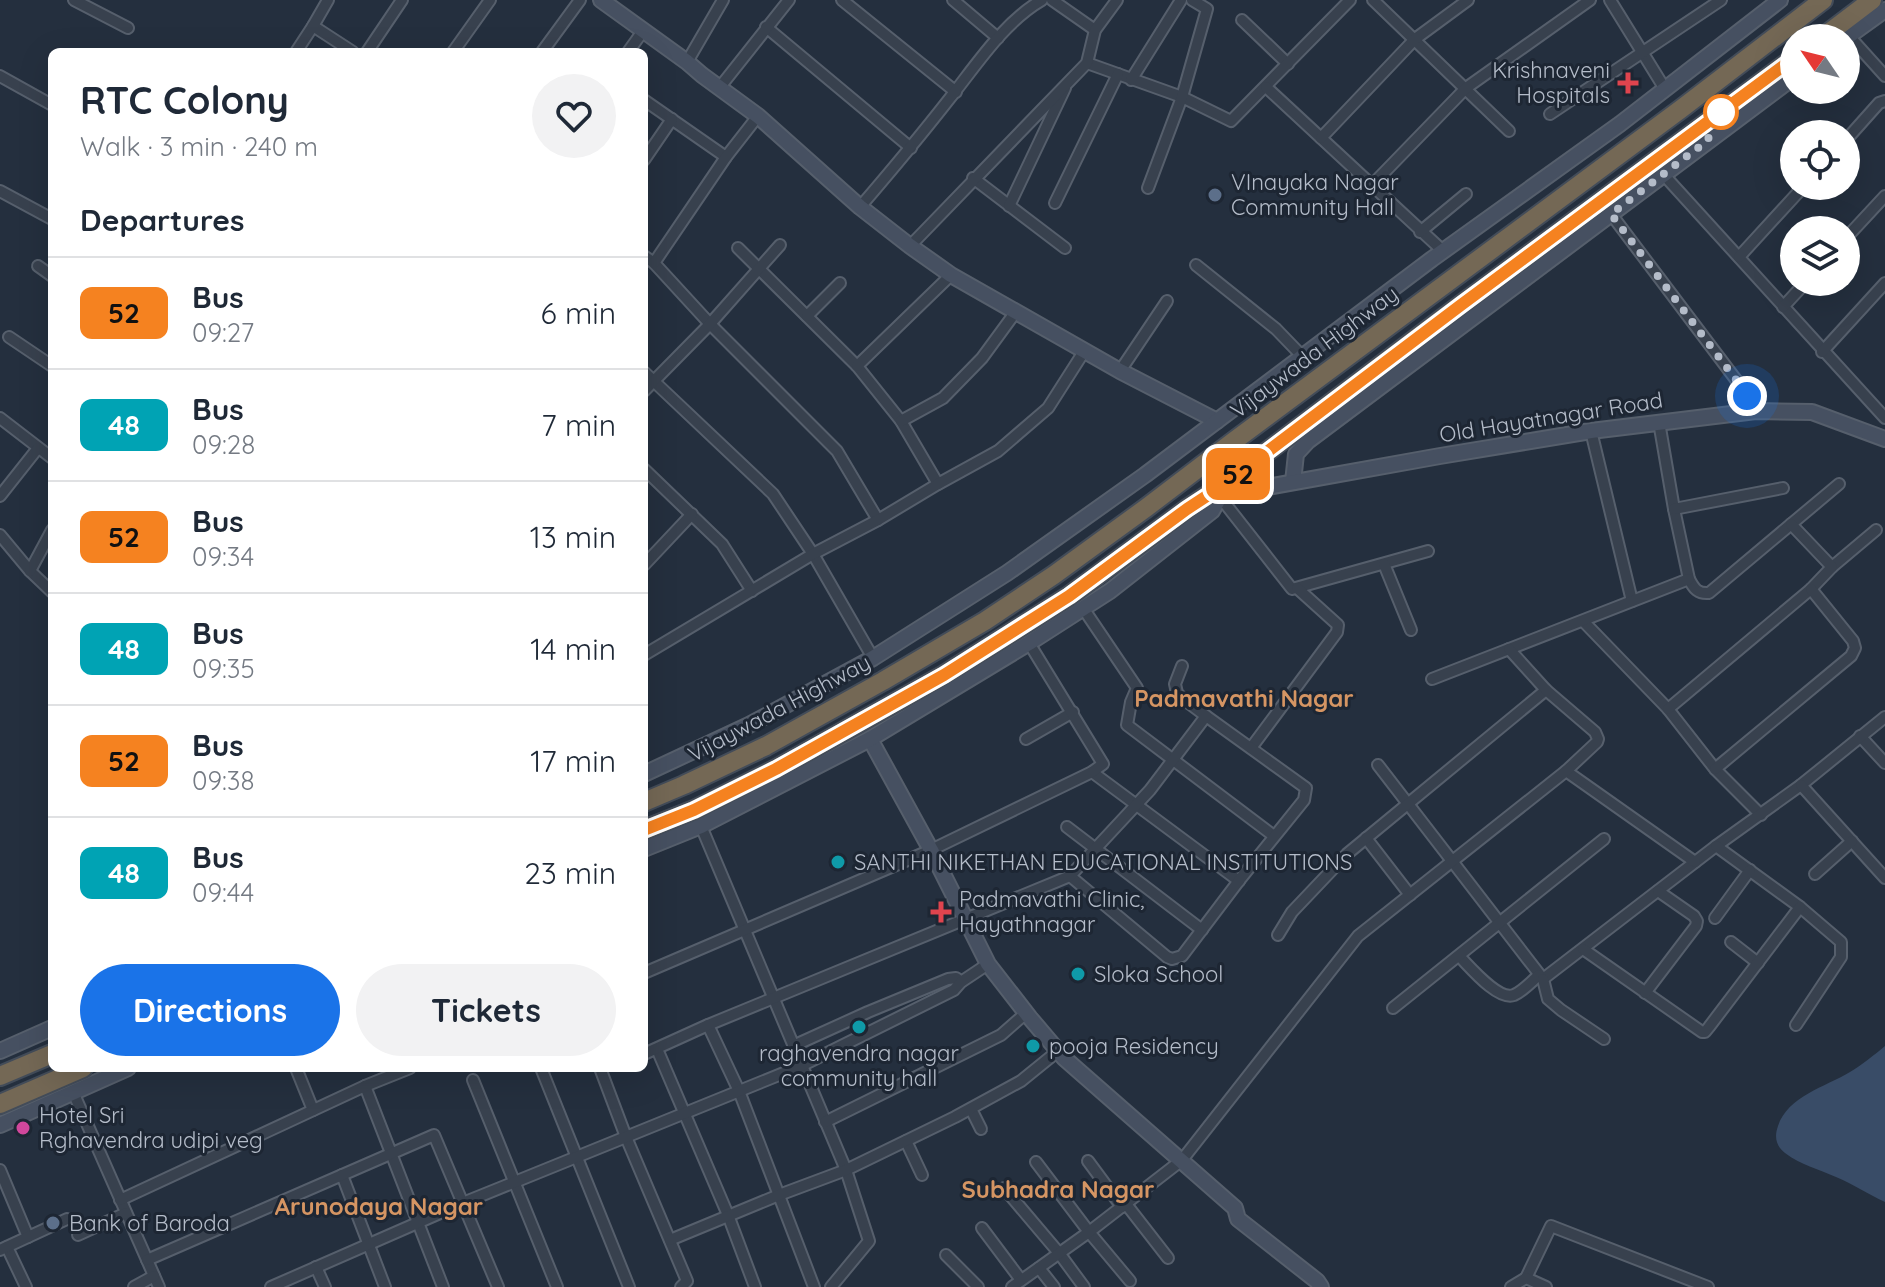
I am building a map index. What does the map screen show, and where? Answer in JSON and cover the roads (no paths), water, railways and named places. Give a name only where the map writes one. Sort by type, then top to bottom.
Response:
[{"type":"highway","name":"Vijaywada Highway","points":[[648,800],[766,746],[985,621],[1043,582],[1681,109],[1823,0]]},
{"type":"highway","points":[[1840,24],[1872,0]]},
{"type":"highway","points":[[648,828],[694,810],[776,769],[944,675],[1069,596],[1187,509],[1221,491],[1504,284],[1780,69]]},
{"type":"highway","points":[[0,1076],[48,1056]]},
{"type":"highway","points":[[0,1104],[74,1072]]},
{"type":"street","points":[[74,0],[128,28]]},
{"type":"street","points":[[299,48],[328,0]]},
{"type":"street","points":[[370,48],[402,0]]},
{"type":"street","points":[[456,48],[490,0]]},
{"type":"street","points":[[545,48],[580,0]]},
{"type":"street","points":[[601,0],[758,116],[860,207],[951,275],[1120,371],[1217,421]]},
{"type":"street","points":[[687,62],[723,0]]},
{"type":"street","points":[[720,87],[789,0]]},
{"type":"street","points":[[842,0],[956,92]]},
{"type":"street","points":[[953,0],[998,38]]},
{"type":"street","points":[[1052,0],[1095,30]]},
{"type":"street","points":[[910,246],[1087,63],[1095,30],[1117,0]]},
{"type":"street","points":[[1131,80],[1181,0]]},
{"type":"street","points":[[1148,188],[1182,97],[1207,9],[1192,0]]},
{"type":"street","points":[[1087,63],[1182,97],[1231,121],[1350,0]]},
{"type":"street","points":[[1373,0],[1509,131]]},
{"type":"street","points":[[1321,138],[1415,39],[1468,0]]},
{"type":"street","points":[[1372,185],[1466,88],[1590,0]]},
{"type":"street","points":[[1610,0],[1665,89]]},
{"type":"street","points":[[1550,114],[1721,0]]},
{"type":"street","points":[[648,772],[749,725],[873,658],[1007,573],[1145,475],[1443,251],[1620,124],[1780,0]]},
{"type":"street","points":[[860,207],[998,38],[1034,2]]},
{"type":"street","points":[[1860,28],[1885,10]]},
{"type":"street","points":[[1242,20],[1288,64]]},
{"type":"street","points":[[313,26],[347,48]]},
{"type":"street","points":[[766,27],[911,148]]},
{"type":"street","points":[[631,48],[643,31]]},
{"type":"street","points":[[1860,50],[1885,76]]},
{"type":"street","points":[[1055,203],[1118,74]]},
{"type":"street","points":[[0,76],[48,103]]},
{"type":"street","points":[[1009,206],[1069,80]]},
{"type":"street","points":[[1266,87],[1443,251]]},
{"type":"street","points":[[1293,482],[1296,454],[1308,441],[1504,284],[1611,214],[1780,87]]},
{"type":"street","points":[[1860,124],[1879,103],[1885,101]]},
{"type":"street","points":[[648,103],[726,157]]},
{"type":"street","points":[[654,263],[726,157],[758,116]]},
{"type":"street","points":[[648,154],[672,119]]},
{"type":"street","points":[[1663,174],[1885,418]]},
{"type":"street","points":[[973,178],[1065,248]]},
{"type":"street","points":[[1420,232],[1466,194]]},
{"type":"street","points":[[2,195],[48,217]]},
{"type":"street","points":[[1860,223],[1885,196]]},
{"type":"street","points":[[1739,257],[1791,200]]},
{"type":"street","points":[[1611,214],[1737,381],[1756,411]]},
{"type":"street","points":[[648,387],[710,324],[780,245]]},
{"type":"street","points":[[738,248],[857,366],[901,421],[938,484]]},
{"type":"street","points":[[648,259],[837,451],[878,520]]},
{"type":"street","points":[[1196,265],[1276,329],[1303,357]]},
{"type":"street","points":[[38,266],[48,273]]},
{"type":"street","points":[[857,366],[951,275]]},
{"type":"street","points":[[807,316],[840,283]]},
{"type":"street","points":[[1822,352],[1885,283]]},
{"type":"street","points":[[1783,307],[1793,296]]},
{"type":"street","points":[[1120,371],[1167,301]]},
{"type":"street","points":[[901,421],[943,398],[982,358],[1015,313]]},
{"type":"street","points":[[9,337],[48,363]]},
{"type":"street","points":[[648,653],[813,554],[998,451],[1048,408],[1085,350]]},
{"type":"street","points":[[648,376],[773,494],[813,554],[873,658]]},
{"type":"street","name":"Old Hayatnagar Road","points":[[1221,491],[1245,491],[1591,431],[1756,411],[1812,412],[1885,439]]},
{"type":"street","points":[[0,418],[48,455]]},
{"type":"street","points":[[1659,422],[1689,579],[1698,591],[1709,593],[1839,484]]},
{"type":"street","points":[[1591,431],[1632,601]]},
{"type":"street","points":[[0,496],[38,448]]},
{"type":"street","points":[[648,473],[722,544],[752,591]]},
{"type":"street","points":[[1674,509],[1783,488]]},
{"type":"street","points":[[648,847],[701,826],[870,739],[1029,643],[1110,591],[1212,511],[1221,491],[1292,589],[1428,551]]},
{"type":"street","points":[[648,559],[692,514]]},
{"type":"street","points":[[1791,524],[1832,567]]},
{"type":"street","points":[[1668,709],[1876,530]]},
{"type":"street","points":[[0,535],[48,588]]},
{"type":"street","points":[[30,571],[48,537]]},
{"type":"street","points":[[1384,564],[1411,630]]},
{"type":"street","points":[[1432,679],[1689,579]]},
{"type":"street","points":[[1251,748],[1337,632],[1338,625],[1297,588]]},
{"type":"street","points":[[1715,769],[1851,656],[1855,648],[1853,641],[1811,589]]},
{"type":"street","points":[[1083,608],[1137,688],[1127,725],[1274,836]]},
{"type":"street","points":[[1584,622],[1668,709],[1715,769],[1761,815]]},
{"type":"street","points":[[648,971],[931,850],[1103,764],[1029,643]]},
{"type":"street","points":[[982,1228],[1016,1284],[1182,1160],[1358,936],[1566,771],[1597,742],[1595,732],[1546,690],[1509,649]]},
{"type":"street","points":[[1070,876],[1167,957],[1182,956],[1304,800],[1306,788],[1177,693],[1175,684],[1182,666]]},
{"type":"street","points":[[1278,935],[1292,912],[1347,854],[1546,690]]},
{"type":"street","points":[[1026,739],[1073,712]]},
{"type":"street","points":[[648,1052],[1070,876],[1150,790],[1206,716]]},
{"type":"street","points":[[1459,956],[1499,994],[1509,997],[1517,994],[1583,949],[1801,785],[1885,717]]},
{"type":"street","points":[[1860,736],[1885,763]]},
{"type":"street","points":[[870,739],[931,850],[988,964],[1026,1013],[1058,1051],[1235,1208],[1238,1219],[1321,1287]]},
{"type":"street","points":[[1378,765],[1541,977],[1548,999],[1604,1039]]},
{"type":"street","points":[[1566,771],[1695,862]]},
{"type":"street","points":[[1092,772],[1239,881]]},
{"type":"street","points":[[1801,785],[1885,878]]},
{"type":"street","points":[[701,826],[846,1170],[869,1241],[831,1287]]},
{"type":"street","points":[[1067,827],[1202,930]]},
{"type":"street","points":[[1366,838],[1410,895]]},
{"type":"street","points":[[1393,1008],[1604,839]]},
{"type":"street","points":[[1815,874],[1852,841]]},
{"type":"street","points":[[1716,846],[1800,907],[1841,942],[1841,957],[1796,1025]]},
{"type":"street","points":[[1715,918],[1750,870]]},
{"type":"street","points":[[1645,993],[1697,921],[1658,891]]},
{"type":"street","points":[[1583,949],[1697,1030],[1705,1032],[1800,907]]},
{"type":"street","points":[[1731,942],[1758,963]]},
{"type":"street","points":[[271,1287],[463,1203],[801,1066],[954,990],[988,964]]},
{"type":"street","points":[[793,1046],[948,979],[956,978],[961,982]]},
{"type":"street","points":[[825,1122],[1001,1035],[1026,1013]]},
{"type":"street","points":[[708,1025],[739,1091],[814,1287]]},
{"type":"street","points":[[0,1051],[48,1030]]},
{"type":"street","points":[[657,1049],[728,1215],[755,1287]]},
{"type":"street","points":[[670,1240],[846,1170],[906,1141],[1021,1081],[1058,1051]]},
{"type":"street","points":[[0,1125],[119,1072]]},
{"type":"street","points":[[298,1072],[313,1110]]},
{"type":"street","points":[[120,1200],[400,1072]]},
{"type":"street","points":[[543,1072],[629,1287]]},
{"type":"street","points":[[605,1072],[626,1137],[687,1281],[681,1287]]},
{"type":"street","points":[[473,1080],[557,1287]]},
{"type":"street","points":[[365,1086],[443,1287]]},
{"type":"street","points":[[73,1092],[156,1282],[134,1287]]},
{"type":"street","points":[[971,1109],[981,1129]]},
{"type":"street","points":[[147,1260],[434,1135],[498,1287]]},
{"type":"street","points":[[906,1141],[922,1175]]},
{"type":"street","points":[[1088,1161],[1168,1258]]},
{"type":"street","points":[[1036,1162],[1130,1281]]},
{"type":"street","points":[[0,1170],[28,1237]]},
{"type":"street","points":[[342,1175],[385,1287]]},
{"type":"street","points":[[1004,1188],[1084,1287]]},
{"type":"street","points":[[78,1235],[126,1213]]},
{"type":"street","points":[[26,1287],[4,1248],[67,1219]]},
{"type":"street","points":[[1511,1287],[1526,1278],[1551,1226],[1708,1287]]},
{"type":"street","points":[[946,1255],[978,1287]]},
{"type":"street","points":[[316,1267],[325,1287]]},
{"type":"street","points":[[1039,1268],[1054,1287]]},
{"type":"street","points":[[1526,1278],[1546,1287]]},
{"type":"water","points":[[1885,1046],[1885,1202],[1791,1157],[1780,1147],[1776,1138],[1778,1126],[1790,1107],[1808,1093],[1854,1069]]},
{"type":"place","name":"Krishnaveni Hospitals","points":[[1628,83]]},
{"type":"place","name":"VInayaka Nagar Community Hall","points":[[1215,195]]},
{"type":"place","name":"SANTHI NIKETHAN EDUCATIONAL INSTITUTIONS","points":[[838,862]]},
{"type":"place","name":"Padmavathi Clinic, Hayathnagar","points":[[941,912]]},
{"type":"place","name":"Sloka School","points":[[1078,974]]},
{"type":"place","name":"raghavendra nagar community hall","points":[[859,1027]]},
{"type":"place","name":"pooja Residency","points":[[1033,1046]]},
{"type":"place","name":"Hotel Sri Rghavendra udipi veg","points":[[23,1128]]},
{"type":"place","name":"Bank of Baroda","points":[[53,1223]]},
{"type":"district","name":"Padmavathi Nagar","points":[[1244,699]]},
{"type":"district","name":"Subhadra Nagar","points":[[1058,1190]]},
{"type":"district","name":"Arunodaya Nagar","points":[[379,1207]]}]
